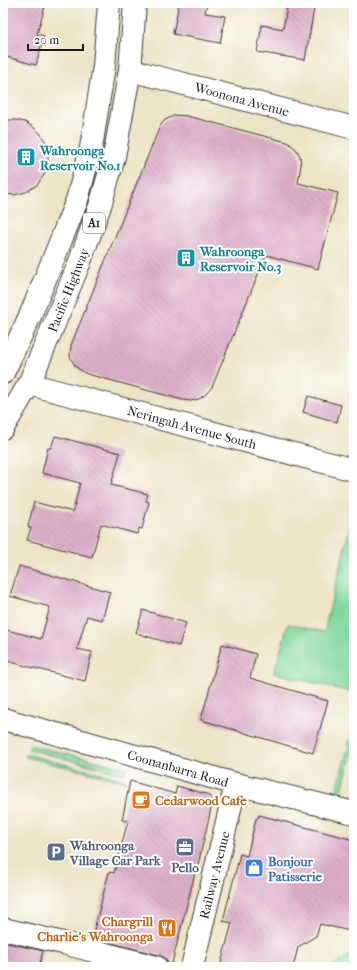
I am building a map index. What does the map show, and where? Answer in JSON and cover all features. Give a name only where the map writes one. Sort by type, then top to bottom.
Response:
[{"type":"main road","name":"Pacific Highway","points":[[3,373],[32,309],[77,200],[91,148],[104,66],[109,3]]},
{"type":"main road","name":"Pacific Highway","points":[[3,428],[29,384],[79,264],[100,206],[114,157],[130,70],[135,3]]},
{"type":"main road","name":"Woonona Avenue","points":[[130,70],[354,128]]},
{"type":"main road","name":"Neringah Avenue South","points":[[29,384],[354,470]]},
{"type":"main road","name":"Coonanbarra Road","points":[[3,719],[236,784],[354,813]]},
{"type":"main road","name":"Railway Avenue","points":[[192,967],[236,784]]},
{"type":"main road","points":[[3,929],[156,967]]},
{"type":"green space","points":[[354,509],[354,693],[274,673],[288,624],[324,632]]},
{"type":"green space","points":[[354,724],[354,745],[341,794],[336,793]]},
{"type":"green space","points":[[30,745],[126,768],[124,774],[28,749]]},
{"type":"green space","points":[[26,754],[126,780],[126,782],[25,757]]},
{"type":"green space","points":[[354,952],[354,967],[331,967]]},
{"type":"building","points":[[3,3],[46,3],[37,34],[44,36],[36,65],[3,56]]},
{"type":"building","points":[[179,3],[207,3],[205,13],[225,16],[220,43],[173,34]]},
{"type":"building","points":[[288,3],[315,3],[305,60],[257,52],[262,25],[283,29]]},
{"type":"building","name":"Wahroonga Reservoir No.3","points":[[176,115],[187,116],[287,142],[296,149],[300,156],[301,165],[298,183],[338,193],[318,269],[266,255],[212,387],[199,399],[191,401],[87,374],[76,367],[70,355],[71,345],[160,126],[165,120]]},
{"type":"building","name":"Wahroonga Reservoir No.1","points":[[3,120],[25,122],[33,127],[40,133],[48,150],[48,163],[44,175],[37,185],[26,192],[14,195],[3,194]]},
{"type":"building","points":[[308,396],[341,405],[337,422],[303,412]]},
{"type":"building","points":[[55,436],[120,453],[111,485],[148,494],[146,501],[149,502],[142,529],[139,528],[137,534],[101,524],[92,557],[27,540],[31,528],[28,527],[34,502],[73,512],[80,483],[42,473],[48,448],[51,448]]},
{"type":"building","points":[[19,566],[110,592],[102,620],[87,616],[77,649],[92,652],[85,681],[3,660],[3,629],[41,639],[50,607],[10,596]]},
{"type":"building","points":[[143,610],[186,623],[179,646],[136,633]]},
{"type":"building","points":[[222,644],[256,654],[250,678],[328,701],[313,753],[201,720]]},
{"type":"building","points":[[130,781],[175,794],[177,786],[206,794],[213,800],[197,869],[171,967],[168,967],[168,963],[165,958],[159,955],[92,938],[109,872],[114,873],[128,821],[122,820]]},
{"type":"building","points":[[259,815],[354,840],[354,932],[320,924],[316,936],[298,947],[293,967],[220,967],[232,923],[223,921],[240,854],[247,856],[256,819]]},
{"type":"building","points":[[3,942],[43,951],[39,967],[3,967]]},
{"type":"place","name":"Wahroonga Reservoir No.1","points":[[26,157]]},
{"type":"place","name":"Wahroonga Reservoir No.3","points":[[186,258]]},
{"type":"place","name":"Cedarwood Cafe","points":[[141,800]]},
{"type":"place","name":"Pello","points":[[185,847]]},
{"type":"place","name":"Wahroonga Village Car Park","points":[[56,852]]},
{"type":"place","name":"Bonjour Patisserie","points":[[254,868]]},
{"type":"place","name":"Chargrill Charlie's Wahroonga","points":[[167,928]]}]
